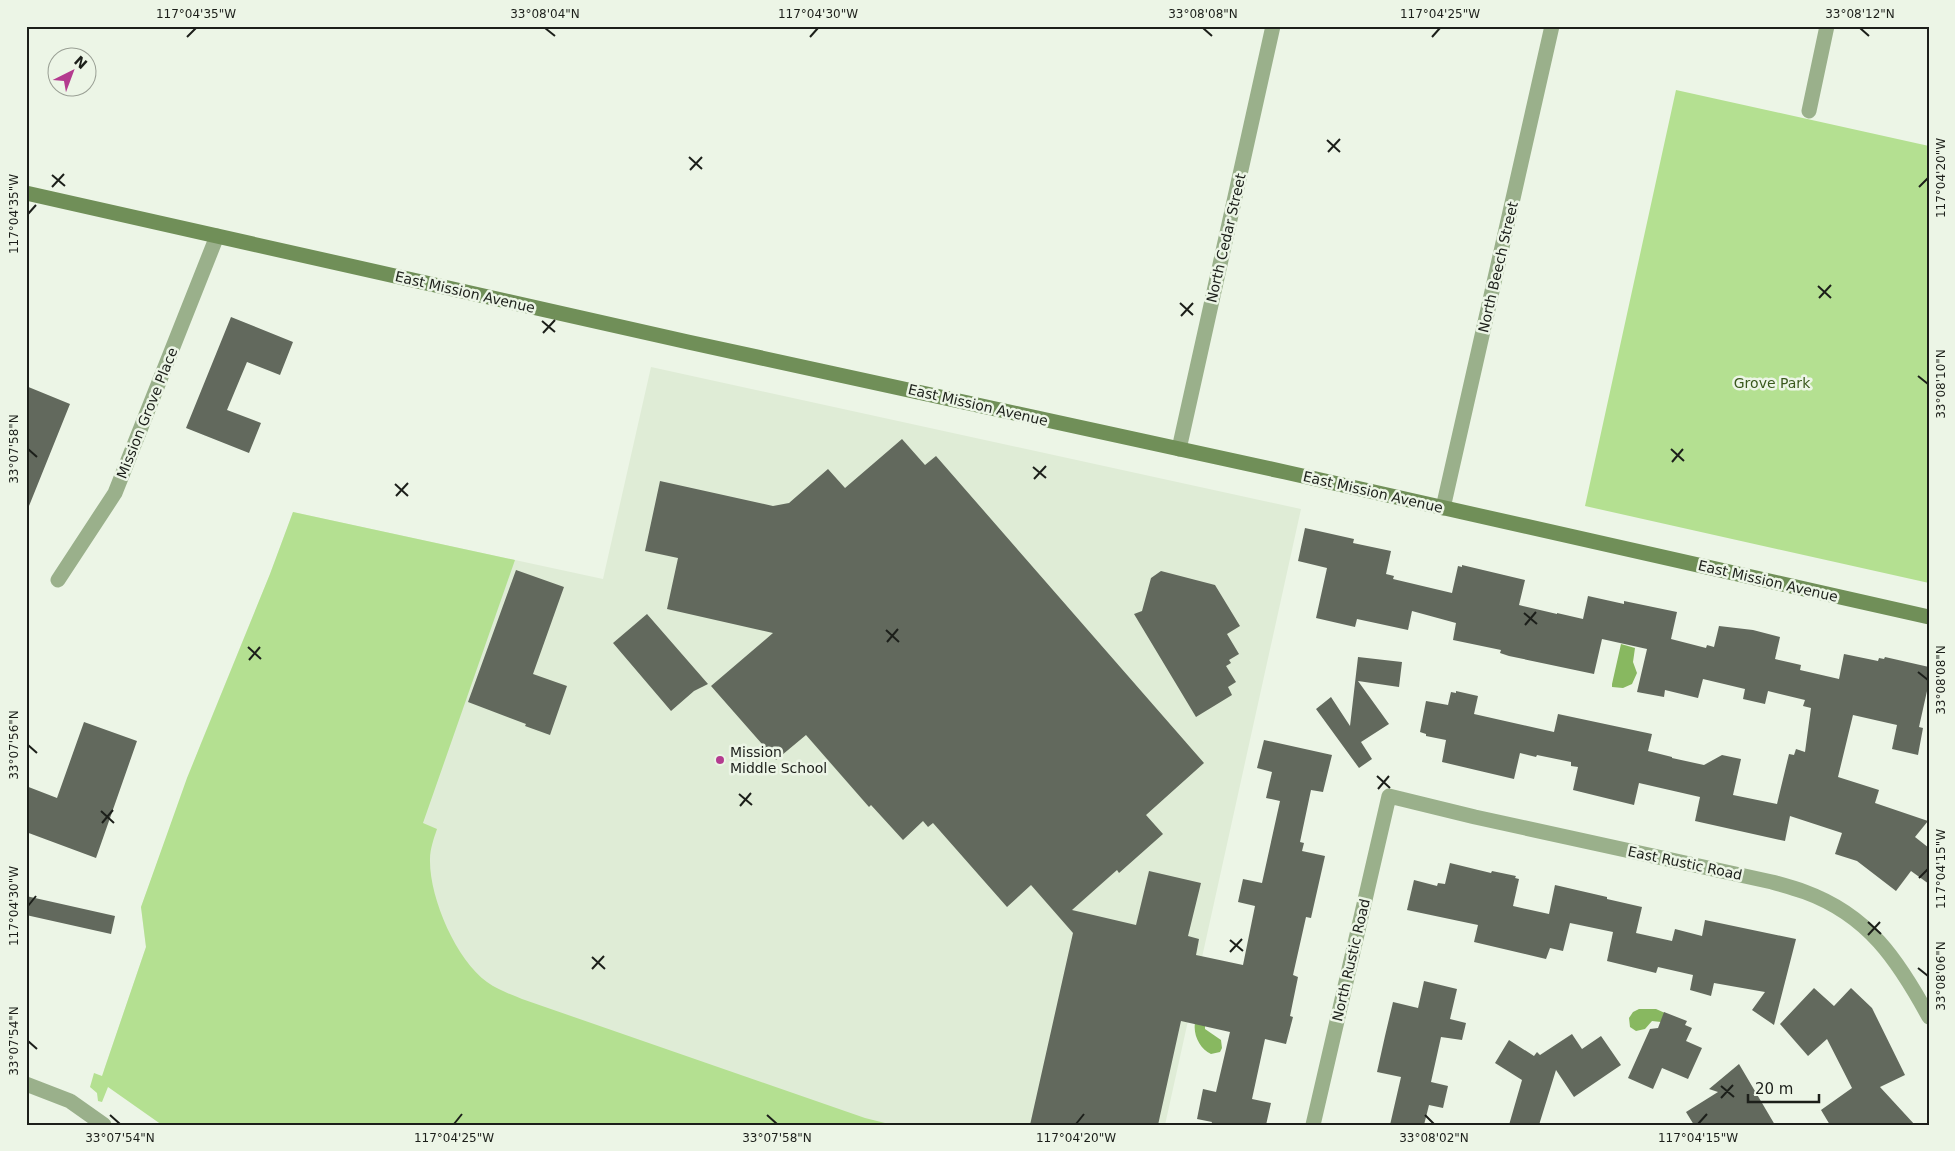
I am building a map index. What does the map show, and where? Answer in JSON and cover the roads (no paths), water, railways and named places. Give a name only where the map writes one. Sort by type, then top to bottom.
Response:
[{"type":"main road","name":"East Mission Avenue","points":[[26,193],[1929,617]]},
{"type":"street","name":"North Cedar Street","points":[[1179,449],[1273,26]]},
{"type":"street","name":"North Beech Street","points":[[1444,508],[1552,26]]},
{"type":"street","points":[[1809,111],[1827,26]]},
{"type":"street","name":"Mission Grove Place","points":[[58,580],[115,493],[217,236]]},
{"type":"street","name":"East Rustic Road","points":[[1389,796],[1772,882],[1806,892],[1838,908],[1874,935],[1897,962],[1929,1016]]},
{"type":"street","name":"North Rustic Road","points":[[1313,1125],[1389,796]]},
{"type":"street","points":[[26,1084],[70,1101],[104,1125]]},
{"type":"place","name":"Mission Middle School","points":[[720,760]]},
{"type":"park label","name":"Grove Park","points":[[1772,383]]}]
